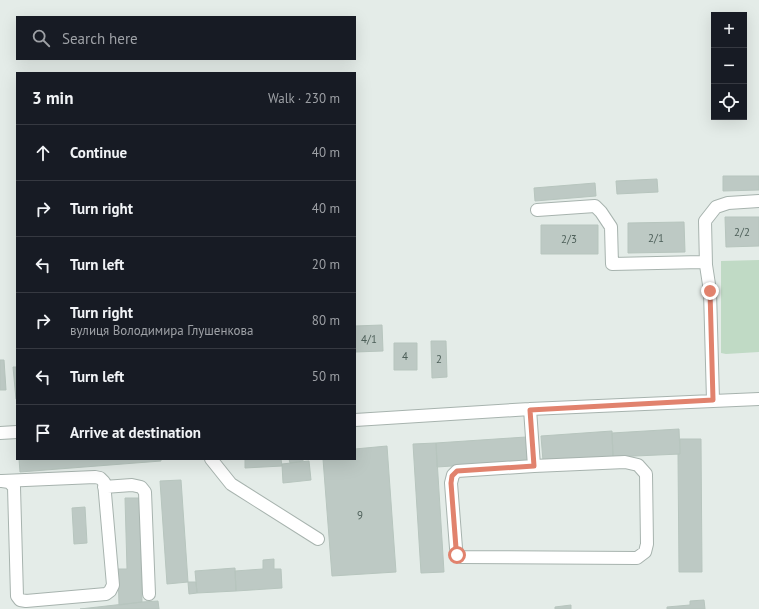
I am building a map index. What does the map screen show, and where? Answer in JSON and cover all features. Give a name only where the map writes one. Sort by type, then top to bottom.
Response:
[{"type":"street","points":[[713,400],[710,291],[706,265],[705,221],[716,207],[728,203],[759,201]]},
{"type":"street","points":[[537,210],[594,206],[601,212],[611,227],[612,264],[702,262],[706,265]]},
{"type":"street","points":[[356,420],[713,400],[759,399]]},
{"type":"street","points":[[530,410],[534,466]]},
{"type":"street","points":[[0,433],[16,432]]},
{"type":"street","points":[[212,460],[231,484],[318,540]]},
{"type":"street","points":[[625,462],[638,465],[646,474],[647,544],[645,552],[637,558],[461,557],[457,555],[451,483],[452,476],[457,471],[534,466],[625,462]]},
{"type":"street","points":[[95,477],[100,478],[104,482],[113,585],[110,591],[106,594],[26,601],[20,600],[17,596],[14,487],[9,482],[1,481],[95,477]]},
{"type":"street","points":[[104,487],[132,485],[141,487],[146,492],[149,594]]},
{"type":"green space","points":[[759,260],[759,352],[721,353],[721,261]]},
{"type":"building","points":[[723,176],[759,176],[759,190],[723,191]]},
{"type":"building","points":[[657,179],[658,192],[617,194],[616,181]]},
{"type":"building","points":[[595,183],[596,196],[535,201],[534,188]]},
{"type":"building","points":[[725,217],[759,217],[759,246],[726,247]]},
{"type":"building","points":[[684,222],[685,252],[628,253],[628,223]]},
{"type":"building","points":[[541,225],[598,225],[598,254],[541,254]]},
{"type":"building","points":[[382,325],[383,351],[356,352],[356,326]]},
{"type":"building","points":[[431,341],[446,341],[447,377],[432,378]]},
{"type":"building","points":[[394,343],[417,343],[417,370],[394,370]]},
{"type":"building","points":[[0,360],[4,360],[6,390],[0,390]]},
{"type":"building","points":[[13,367],[16,367],[16,399]]},
{"type":"building","points":[[679,429],[680,454],[613,457],[612,433]]},
{"type":"building","points":[[612,431],[613,457],[543,461],[541,436]]},
{"type":"building","points":[[526,437],[528,461],[437,467],[436,443]]},
{"type":"building","points":[[680,439],[701,439],[702,572],[679,572],[678,454],[680,454]]},
{"type":"building","points":[[436,443],[444,572],[421,573],[413,444]]},
{"type":"building","points":[[387,446],[396,572],[332,576],[323,460],[356,460],[356,449]]},
{"type":"building","points":[[19,460],[161,460],[161,461],[20,472]]},
{"type":"building","points":[[245,460],[281,460],[282,466],[245,468]]},
{"type":"building","points":[[289,460],[303,460],[303,461],[290,463]]},
{"type":"building","points":[[309,461],[311,480],[283,483],[282,464]]},
{"type":"building","points":[[181,480],[188,582],[167,584],[160,481]]},
{"type":"building","points":[[125,498],[140,498],[142,602],[119,605],[118,569],[127,569]]},
{"type":"building","points":[[85,507],[87,543],[74,544],[72,508]]},
{"type":"building","points":[[274,559],[274,569],[281,569],[282,588],[236,591],[235,571],[263,569],[263,560]]},
{"type":"building","points":[[235,568],[236,591],[197,593],[195,571]]},
{"type":"building","points":[[188,582],[196,582],[197,593],[189,594]]},
{"type":"building","points":[[704,600],[705,609],[667,609],[667,607],[690,605],[690,601]]},
{"type":"building","points":[[158,601],[159,609],[80,609],[142,602]]},
{"type":"building","points":[[571,605],[571,609],[555,609],[555,607]]},
{"type":"route","points":[[457,555],[451,483],[452,476],[457,471],[534,466],[530,410],[713,400],[710,291]]}]
